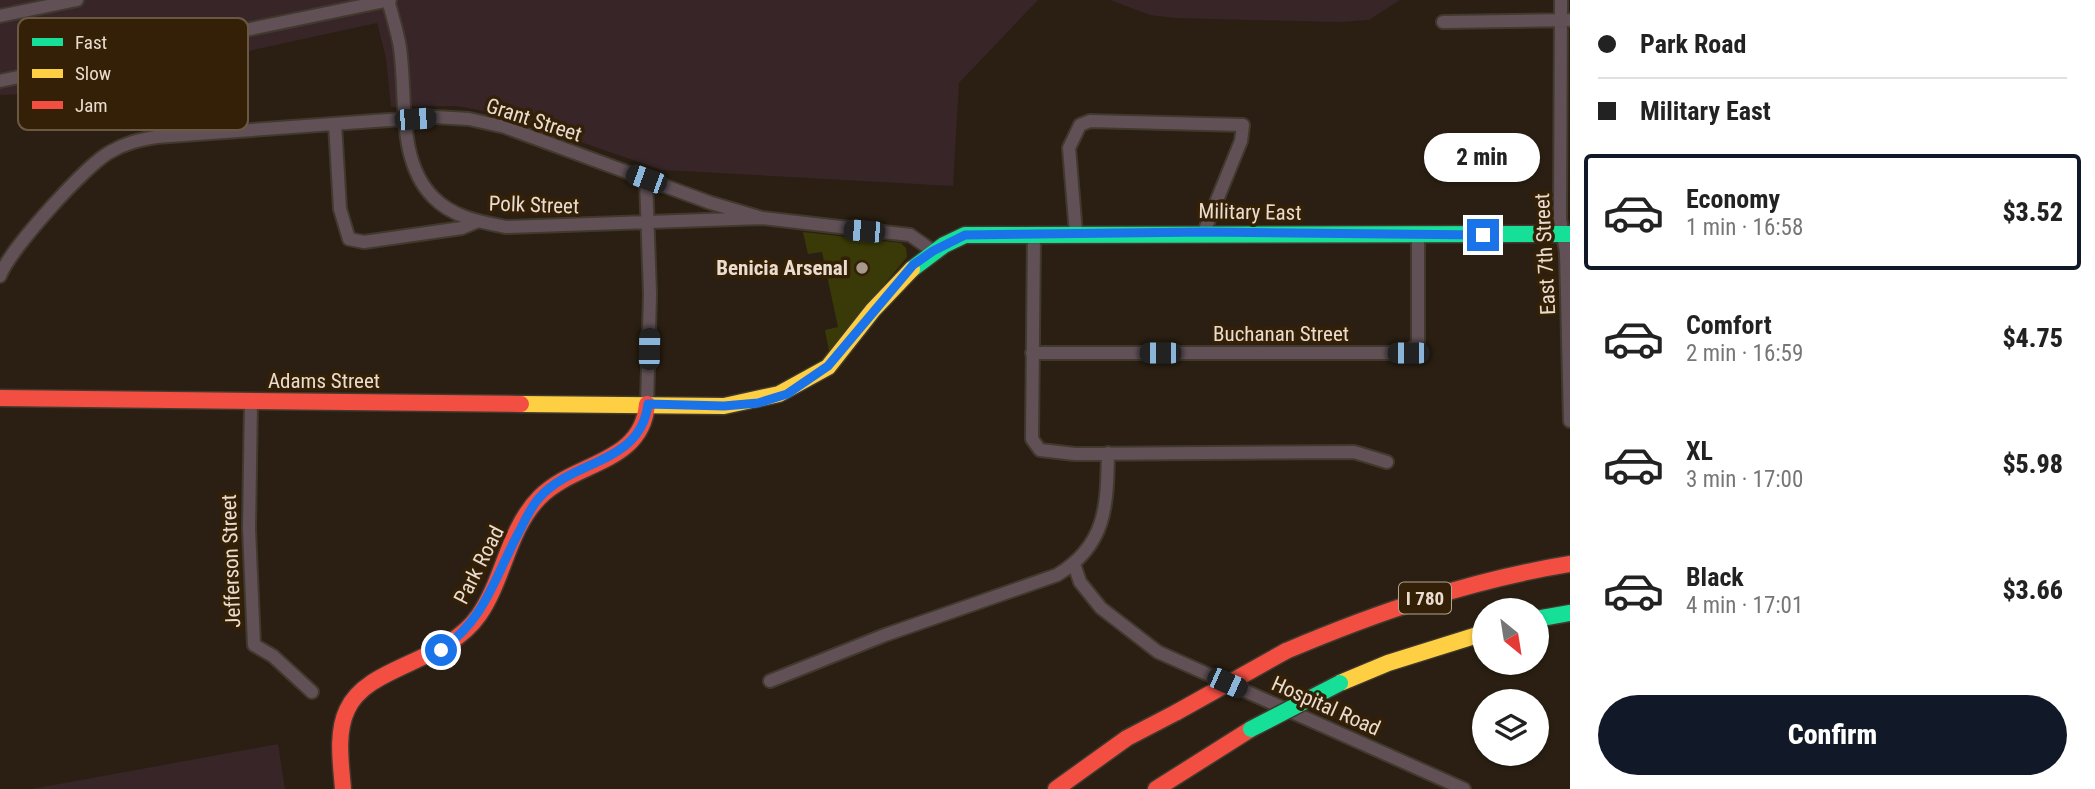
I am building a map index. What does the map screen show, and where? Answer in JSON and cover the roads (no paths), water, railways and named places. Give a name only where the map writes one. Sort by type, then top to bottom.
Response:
[{"type":"main road","name":"Military East","points":[[933,251],[965,235],[1204,232],[1418,236],[1566,233]]},
{"type":"main road","points":[[648,404],[724,406],[758,403],[787,394],[828,366],[913,265],[933,251]]},
{"type":"main road","name":"Adams Street","points":[[0,398],[648,404]]},
{"type":"main road","name":"Park Road","points":[[343,789],[340,731],[346,709],[359,690],[375,678],[441,650],[460,637],[478,616],[537,499],[562,479],[632,443],[641,432],[648,404]]},
{"type":"main road","name":"I 780","points":[[1079,789],[1177,712],[1286,651],[1345,625],[1419,599],[1501,577],[1570,564]]},
{"type":"main road","points":[[1549,617],[1570,613]]},
{"type":"main road","name":"I 780","points":[[1156,789],[1251,729],[1340,682],[1388,663],[1472,637]]},
{"type":"main road","points":[[1056,789],[1127,738],[1177,712]]},
{"type":"street","points":[[0,16],[77,0]]},
{"type":"street","points":[[248,29],[389,0]]},
{"type":"street","name":"Polk Street","points":[[389,0],[399,42],[409,146],[417,172],[432,196],[452,211],[476,222],[506,227],[762,218]]},
{"type":"street","name":"East 7th Street","points":[[1561,0],[1565,20],[1570,421]]},
{"type":"street","points":[[1443,22],[1565,20]]},
{"type":"street","points":[[0,81],[18,77]]},
{"type":"street","name":"Grant Street","points":[[0,276],[15,250],[89,167],[129,142],[156,137],[435,117],[469,119],[505,127],[762,218],[910,235],[933,251]]},
{"type":"street","points":[[1070,234],[1069,148],[1080,125],[1090,121],[1243,125],[1241,141],[1204,232]]},
{"type":"street","points":[[335,124],[340,209],[349,239],[364,242],[462,229],[476,222]]},
{"type":"street","name":"Park Road","points":[[646,179],[648,404]]},
{"type":"street","points":[[1034,234],[1032,439],[1040,450],[1108,453],[1354,452],[1387,461]]},
{"type":"street","name":"Buchanan Street","points":[[1032,353],[1408,353],[1418,343],[1418,236]]},
{"type":"street","points":[[0,386],[0,398]]},
{"type":"street","name":"Jefferson Street","points":[[251,401],[249,529],[254,645],[273,656],[312,692]]},
{"type":"street","points":[[770,681],[885,635],[1057,575],[1074,564],[1104,517],[1108,505],[1108,453]]},
{"type":"street","name":"Hospital Road","points":[[1074,564],[1080,582],[1101,608],[1158,652],[1464,789]]},
{"type":"place","name":"Benicia Arsenal","points":[[862,268]]}]
